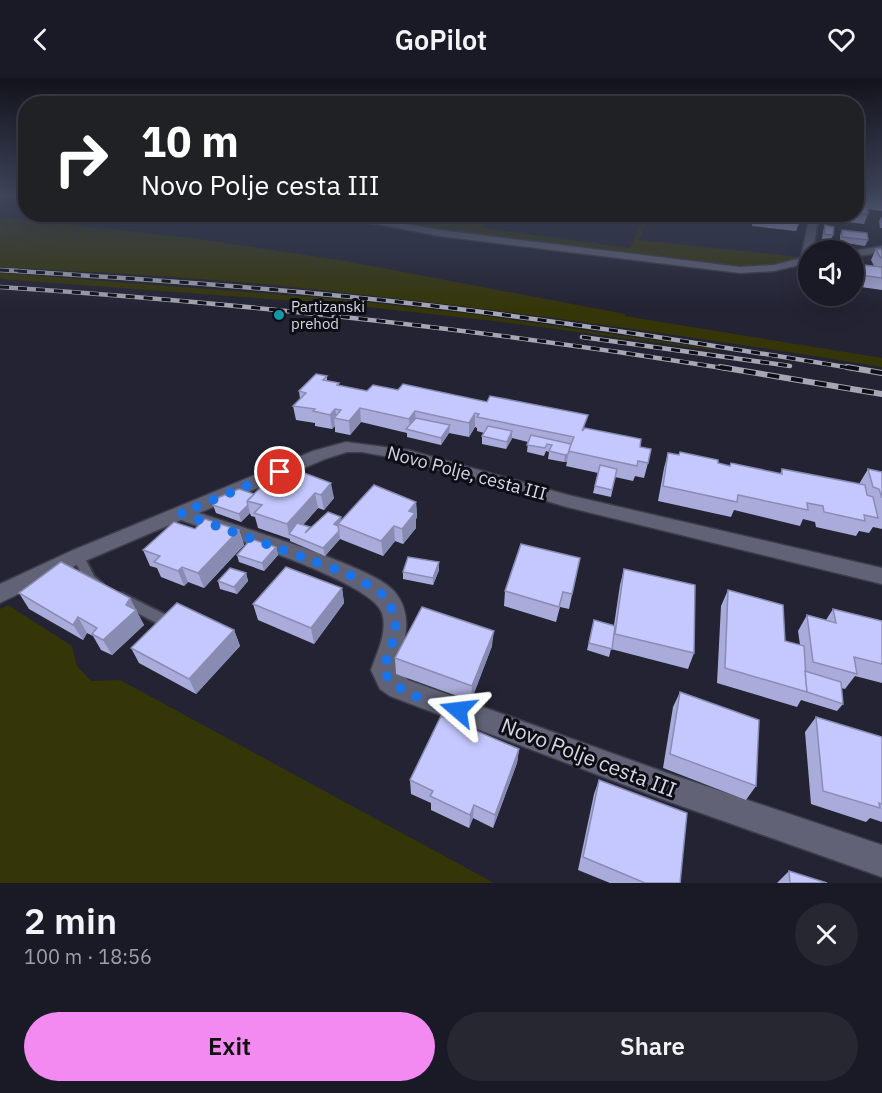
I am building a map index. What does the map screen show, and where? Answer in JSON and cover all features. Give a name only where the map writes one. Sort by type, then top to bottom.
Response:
[{"type":"street","points":[[444,234],[691,266],[740,270],[774,268],[798,262]]},
{"type":"street","points":[[864,252],[882,249]]},
{"type":"street","name":"Novo Polje, cesta III","points":[[0,594],[78,556],[319,455],[346,447],[362,447],[408,455],[567,501],[721,540],[882,576]]},
{"type":"street","name":"Novo Polje cesta III","points":[[181,513],[346,573],[386,597],[394,614],[396,631],[383,670],[389,681],[399,688],[667,787],[882,861]]},
{"type":"lane","points":[[78,556],[90,579],[172,624]]},
{"type":"shaded area","points":[[0,234],[151,234],[192,238],[345,261],[625,314],[625,316],[882,358],[882,367],[577,321],[348,293],[203,279],[0,267]]},
{"type":"shaded area","points":[[463,234],[523,234],[630,248],[636,234],[642,234],[639,240],[798,257],[782,264],[737,268]]},
{"type":"shaded area","points":[[0,273],[337,299],[472,314],[714,349],[349,305],[0,279]]},
{"type":"shaded area","points":[[8,605],[72,646],[77,666],[91,681],[120,680],[494,883],[0,883],[0,609]]},
{"type":"building","points":[[842,234],[867,234],[868,240],[842,237]]},
{"type":"building","points":[[876,249],[882,249],[882,258],[880,257]]},
{"type":"building","points":[[864,265],[882,267],[882,278],[864,275]]},
{"type":"building","points":[[316,374],[327,376],[323,380],[339,383],[337,385],[367,391],[373,385],[398,390],[403,384],[487,402],[490,396],[588,415],[582,431],[585,428],[641,439],[640,447],[651,449],[648,463],[638,461],[637,466],[568,451],[574,437],[477,417],[479,414],[475,413],[469,423],[415,411],[409,419],[360,408],[349,421],[334,418],[341,410],[335,409],[330,415],[313,411],[315,409],[293,406],[306,393],[299,391]]},
{"type":"building","points":[[416,418],[450,425],[441,438],[406,429]]},
{"type":"building","points":[[488,426],[512,431],[507,442],[482,436]]},
{"type":"building","points":[[531,435],[571,444],[568,454],[549,451],[552,445],[547,444],[545,448],[527,445]]},
{"type":"building","points":[[680,452],[718,460],[718,463],[730,466],[731,463],[782,474],[782,469],[865,485],[867,495],[873,497],[878,518],[864,515],[865,521],[824,512],[823,506],[807,503],[808,510],[738,495],[737,502],[663,486],[668,453],[679,455]]},
{"type":"building","points":[[283,465],[331,483],[321,495],[315,493],[287,524],[254,513],[262,505],[247,501]]},
{"type":"building","points":[[600,465],[617,469],[612,490],[595,486]]},
{"type":"building","points":[[868,469],[882,472],[882,498],[879,489],[873,487]]},
{"type":"building","points":[[374,485],[416,502],[409,511],[415,513],[402,529],[394,526],[381,541],[338,524]]},
{"type":"building","points":[[239,489],[254,494],[239,514],[213,505],[215,499]]},
{"type":"building","points":[[328,512],[341,517],[334,524],[338,526],[339,531],[323,548],[289,534],[297,523],[310,527],[305,533]]},
{"type":"building","points":[[205,519],[239,530],[198,573],[182,567],[178,571],[154,562],[160,556],[143,550],[174,522],[195,529]]},
{"type":"building","points":[[251,539],[276,547],[262,563],[237,555]]},
{"type":"building","points":[[521,544],[580,558],[572,594],[563,592],[559,607],[505,591]]},
{"type":"building","points":[[408,557],[439,562],[433,578],[403,572]]},
{"type":"building","points":[[61,562],[130,598],[126,605],[136,610],[103,640],[92,634],[97,628],[78,617],[73,625],[19,593]]},
{"type":"building","points":[[286,567],[342,588],[311,628],[253,604]]},
{"type":"building","points":[[230,568],[246,573],[234,587],[218,581]]},
{"type":"building","points":[[624,569],[695,585],[694,653],[615,634]]},
{"type":"building","points":[[728,590],[783,605],[785,641],[804,646],[807,692],[725,668]]},
{"type":"building","points":[[177,603],[234,630],[189,679],[131,648]]},
{"type":"building","points":[[422,607],[494,631],[472,686],[395,658]]},
{"type":"building","points":[[833,609],[882,621],[882,664],[854,657],[857,674],[813,662],[807,615],[836,623]]},
{"type":"building","points":[[594,620],[615,626],[612,649],[589,643]]},
{"type":"building","points":[[805,671],[841,682],[843,704],[807,692]]},
{"type":"building","points":[[680,692],[759,720],[756,786],[670,754]]},
{"type":"building","points":[[441,716],[519,749],[495,815],[474,805],[470,815],[430,796],[433,791],[410,780]]},
{"type":"building","points":[[816,717],[882,737],[882,804],[879,803],[880,808],[823,791]]},
{"type":"building","points":[[599,780],[687,813],[680,883],[645,883],[583,857]]},
{"type":"building","points":[[789,871],[827,883],[790,883]]},
{"type":"railway","points":[[23,271],[0,270],[326,294],[434,306],[593,327],[857,369]]},
{"type":"railway","points":[[0,287],[183,301],[366,319],[547,342],[729,369]]},
{"type":"railway","points":[[582,337],[790,366]]},
{"type":"railway","points":[[720,367],[882,394]]},
{"type":"railway","points":[[847,367],[882,373]]},
{"type":"place","name":"Partizanski prehod","points":[[279,315]]},
{"type":"route","points":[[280,472],[181,513],[346,573],[372,587],[386,597],[394,614],[396,631],[383,670],[389,681],[427,700],[458,710]]}]
